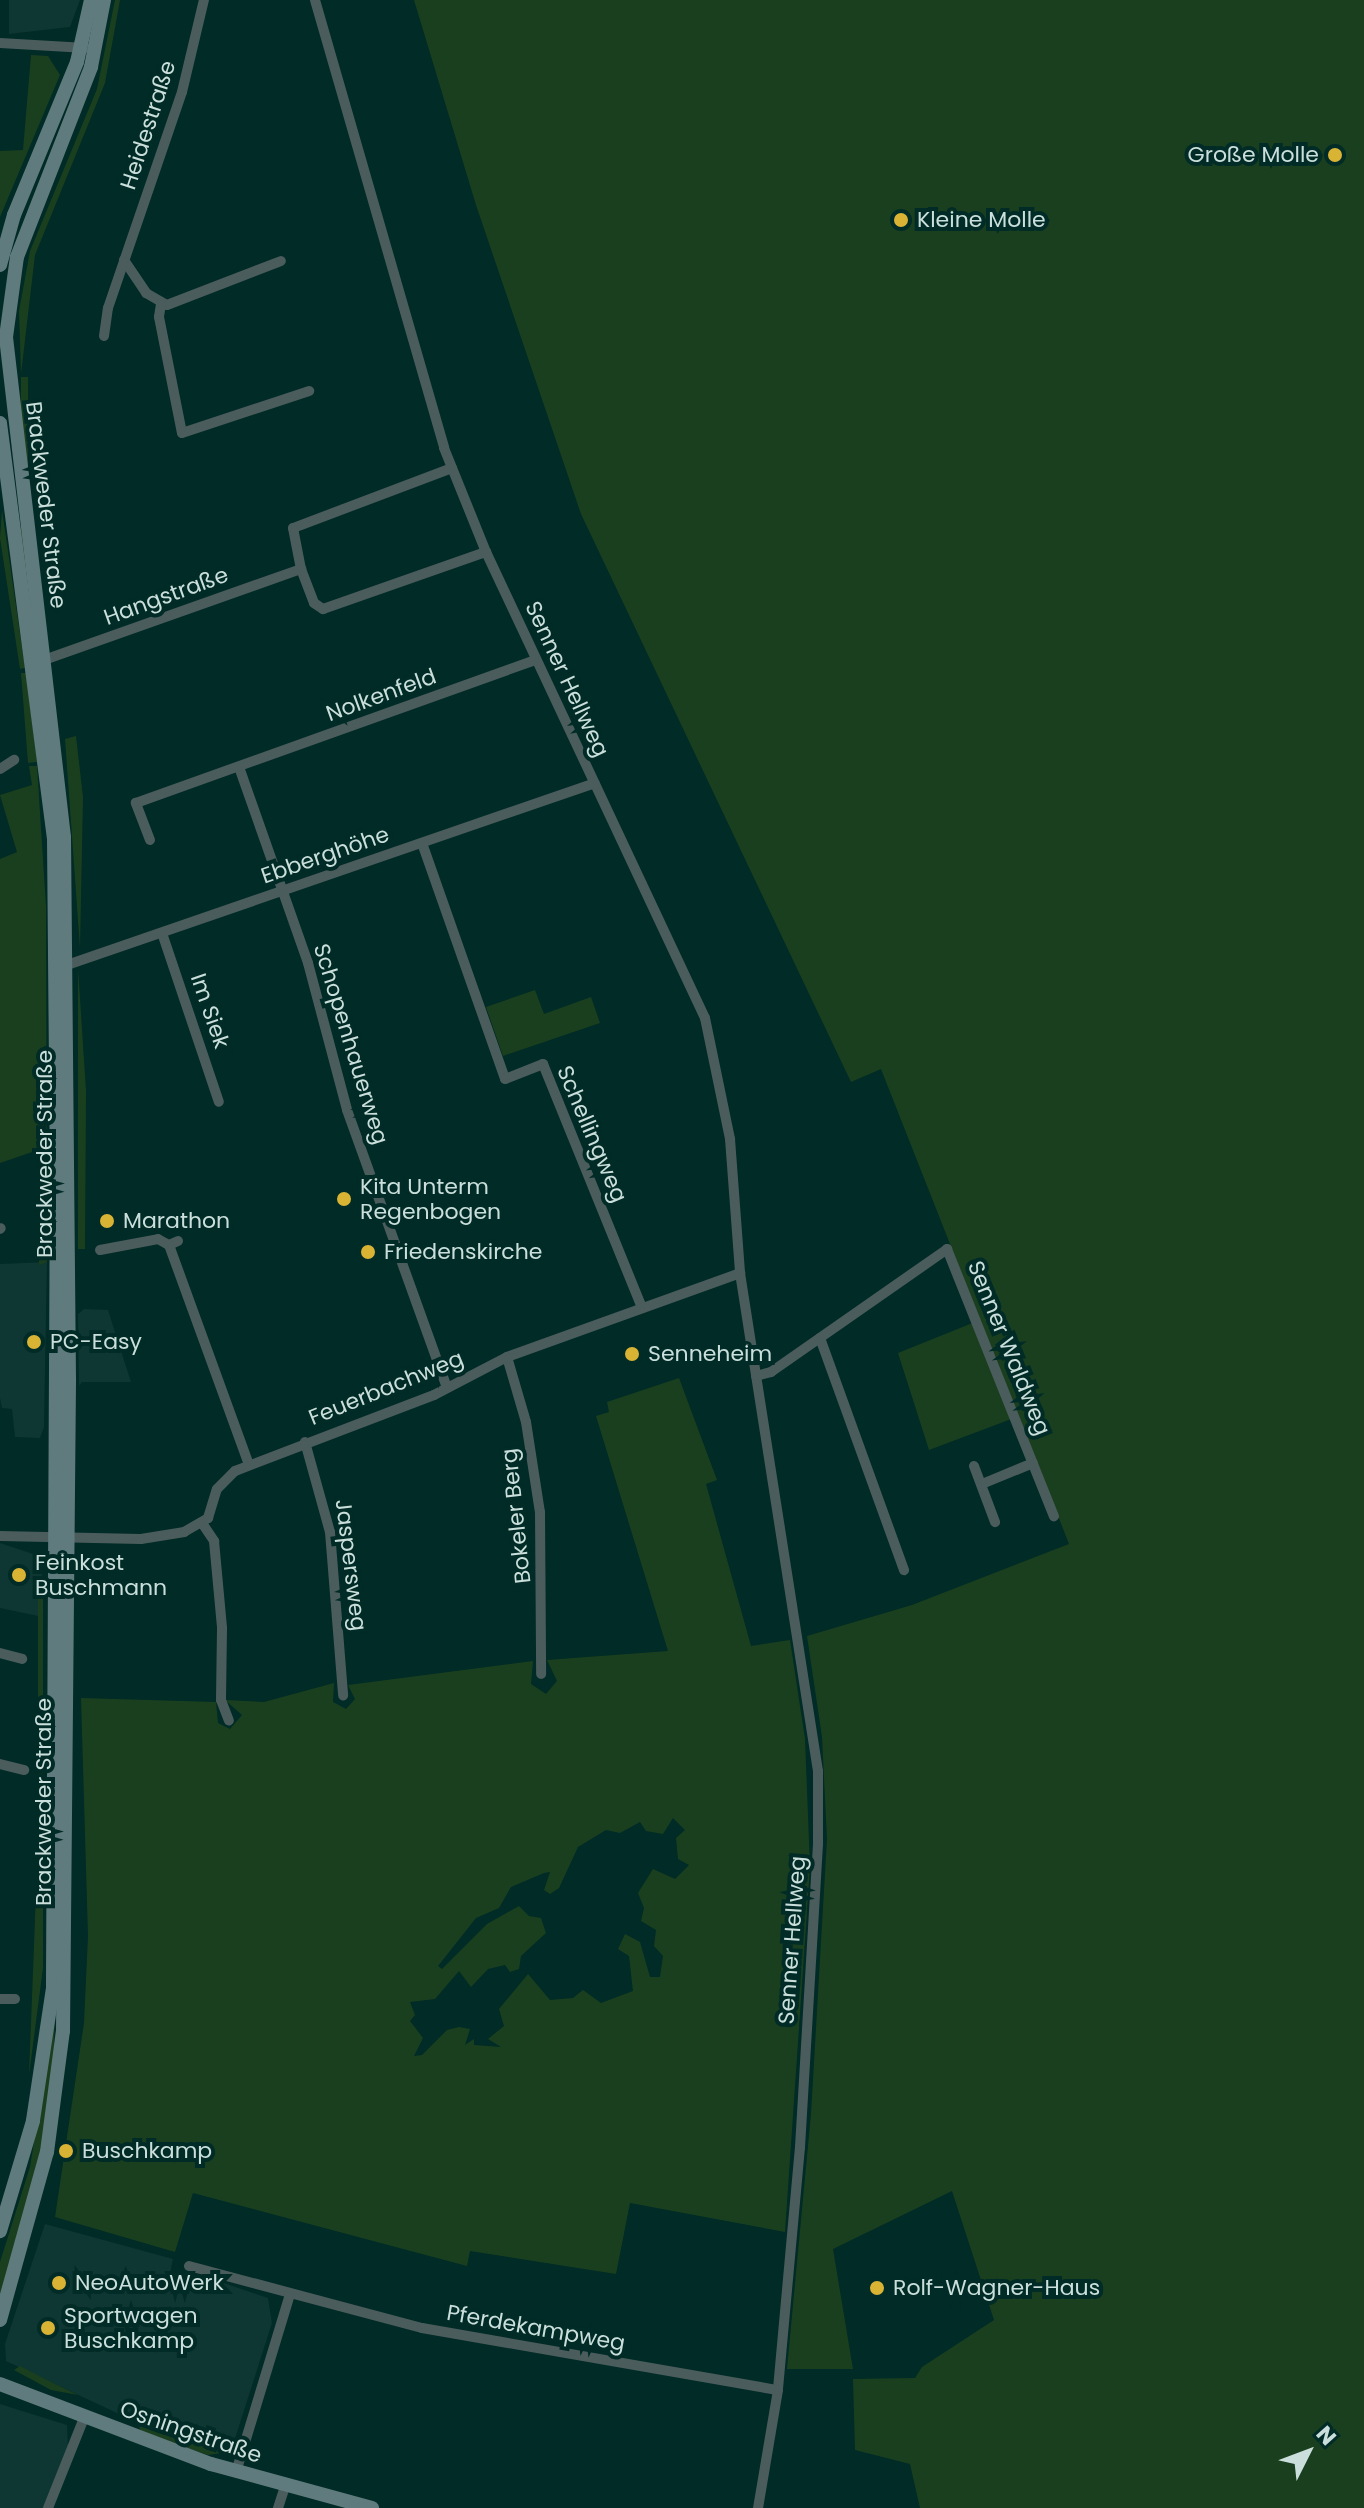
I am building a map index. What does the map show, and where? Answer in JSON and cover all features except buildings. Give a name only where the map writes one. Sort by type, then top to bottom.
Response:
[{"type":"main road","name":"Brackweder Straße","points":[[0,265],[14,215],[89,48],[91,0]]},
{"type":"main road","name":"Brackweder Straße","points":[[0,2231],[33,2121],[51,2005],[61,1540],[67,965],[64,837],[44,660],[4,366],[17,257],[104,0]]},
{"type":"main road","name":"Brackweder Straße","points":[[0,423],[54,839],[63,2031],[44,2166],[0,2320]]},
{"type":"main road","name":"Osningstraße","points":[[0,2384],[84,2418],[236,2472],[372,2508]]},
{"type":"street","name":"Heidestraße","points":[[104,336],[124,260],[182,92],[204,0]]},
{"type":"street","name":"Senner Hellweg","points":[[315,0],[452,468],[486,552],[705,1018],[730,1139],[740,1273],[818,1771],[800,2147],[778,2390],[758,2508]]},
{"type":"street","points":[[0,43],[89,48]]},
{"type":"street","points":[[124,260],[137,284],[161,304],[183,301],[281,261]]},
{"type":"street","points":[[161,304],[159,317],[182,433],[309,391]]},
{"type":"street","points":[[452,468],[293,528],[301,569],[314,603],[323,609],[486,552]]},
{"type":"street","name":"Hangstraße","points":[[44,660],[301,569]]},
{"type":"street","name":"Nolkenfeld","points":[[150,840],[136,803],[536,660]]},
{"type":"street","points":[[0,769],[14,760]]},
{"type":"street","points":[[239,767],[282,891]]},
{"type":"street","name":"Ebberghöhe","points":[[67,965],[595,783]]},
{"type":"street","name":"Schellingweg","points":[[422,843],[505,1079],[543,1064],[642,1308]]},
{"type":"street","name":"Schopenhauerweg","points":[[282,891],[308,963],[347,1110],[447,1388]]},
{"type":"street","name":"Im Siek","points":[[162,933],[219,1102]]},
{"type":"street","points":[[100,1250],[125,1249],[158,1239],[173,1243],[249,1465]]},
{"type":"street","name":"Senner Waldweg","points":[[820,1338],[947,1249],[1054,1516]]},
{"type":"street","name":"Feuerbachweg","points":[[202,1523],[220,1483],[249,1465],[447,1388],[507,1357],[740,1273]]},
{"type":"street","points":[[756,1376],[771,1372],[820,1338],[904,1570]]},
{"type":"street","name":"Bokeler Berg","points":[[507,1357],[526,1422],[540,1512],[541,1674]]},
{"type":"street","name":"Jaspersweg","points":[[305,1442],[330,1532],[343,1695]]},
{"type":"street","name":"Senner Waldweg","points":[[982,1484],[1033,1463]]},
{"type":"street","points":[[974,1466],[995,1522]]},
{"type":"street","points":[[0,1536],[61,1540],[164,1537],[202,1523],[214,1541],[222,1628],[221,1700],[229,1721]]},
{"type":"street","points":[[0,1653],[22,1659]]},
{"type":"street","points":[[0,1764],[24,1770]]},
{"type":"street","points":[[0,2009],[0,1999],[15,1999]]},
{"type":"street","name":"Pferdekampweg","points":[[189,2266],[454,2334],[778,2390]]},
{"type":"street","points":[[236,2472],[290,2294]]},
{"type":"street","points":[[48,2508],[84,2418]]},
{"type":"street","points":[[278,2508],[285,2486]]},
{"type":"shaded area","points":[[9,0],[80,0],[70,27],[9,34]]},
{"type":"shaded area","points":[[47,1262],[44,1427],[40,1438],[15,1437],[12,1409],[2,1408],[0,1398],[0,1264]]},
{"type":"shaded area","points":[[84,1309],[108,1310],[131,1382],[82,1382],[79,1386],[78,1314]]},
{"type":"shaded area","points":[[0,1543],[36,1555],[43,1563],[38,1616],[0,1608]]},
{"type":"shaded area","points":[[45,2224],[173,2259],[169,2278],[188,2283],[203,2276],[268,2298],[272,2323],[232,2448],[221,2453],[151,2429],[6,2361],[5,2344]]},
{"type":"shaded area","points":[[0,2404],[67,2425],[68,2447],[44,2508],[0,2508]]},
{"type":"green space","points":[[115,0],[120,0],[105,83],[35,255],[21,374],[19,311],[30,251],[97,89]]},
{"type":"green space","points":[[414,0],[1364,0],[1364,2508],[920,2508],[910,2464],[855,2450],[853,2379],[915,2378],[922,2367],[994,2320],[952,2191],[833,2249],[853,2369],[787,2369],[811,2114],[827,1839],[822,1737],[807,1636],[912,1605],[1069,1544],[1019,1416],[929,1450],[898,1353],[980,1320],[881,1069],[851,1082],[581,514],[476,205]]},
{"type":"green space","points":[[31,55],[48,56],[60,75],[0,217],[0,151],[23,150]]},
{"type":"green space","points":[[21,377],[28,377],[28,635],[21,635]]},
{"type":"green space","points":[[2,510],[25,668],[20,669],[0,538]]},
{"type":"green space","points":[[21,673],[26,673],[37,762],[28,763]]},
{"type":"green space","points":[[76,736],[83,797],[80,948],[65,739]]},
{"type":"green space","points":[[29,766],[37,766],[46,906],[47,1262],[39,1265],[41,1149],[0,1163],[0,859],[17,852],[0,795],[32,785]]},
{"type":"green space","points":[[78,968],[86,1091],[85,1249],[78,1249]]},
{"type":"green space","points":[[535,990],[544,1014],[591,997],[600,1023],[503,1056],[486,1007]]},
{"type":"green space","points":[[679,1378],[717,1480],[706,1484],[751,1646],[790,1640],[805,1739],[810,1867],[785,2232],[630,2203],[616,2274],[470,2251],[467,2266],[193,2193],[175,2252],[55,2217],[84,2023],[88,1936],[81,1698],[216,1702],[218,1723],[230,1729],[242,1715],[225,1700],[264,1702],[334,1683],[333,1702],[346,1709],[355,1699],[348,1685],[533,1661],[531,1684],[546,1694],[557,1681],[547,1660],[668,1651],[596,1416],[609,1412],[607,1402]],"holes":[[[673,1818],[685,1830],[676,1838],[678,1859],[689,1865],[675,1879],[653,1869],[638,1893],[644,1908],[641,1921],[656,1930],[654,1946],[663,1956],[660,1977],[650,1977],[640,1942],[625,1934],[618,1949],[629,1956],[633,1991],[601,2003],[583,1990],[573,1998],[550,2000],[528,1974],[499,2009],[504,2026],[488,2039],[501,2047],[474,2045],[474,2039],[465,2045],[470,2029],[459,2027],[447,2030],[422,2055],[414,2056],[423,2038],[410,2021],[415,2015],[410,2002],[435,1999],[459,1971],[471,1987],[488,1969],[505,1965],[510,1972],[519,1969],[521,1956],[546,1933],[541,1918],[529,1916],[519,1906],[487,1924],[442,1969],[438,1966],[476,1918],[499,1908],[511,1887],[550,1872],[544,1890],[550,1894],[559,1888],[578,1847],[606,1830],[620,1833],[640,1822],[646,1831],[663,1834]]]},
{"type":"green space","points":[[38,1591],[43,1591],[43,1968],[29,2075],[38,1841]]},
{"type":"green space","points":[[55,2012],[53,2082],[42,2146],[0,2299],[0,2262],[30,2167]]},
{"type":"green space","points":[[20,2366],[78,2395],[51,2390],[14,2370]]},
{"type":"green space","points":[[137,2423],[221,2453],[208,2455],[166,2441],[141,2431]]},
{"type":"place","name":"Große Molle","points":[[1335,155]]},
{"type":"place","name":"Kleine Molle","points":[[901,220]]},
{"type":"place","name":"Kita Unterm Regenbogen","points":[[344,1199]]},
{"type":"place","name":"Marathon","points":[[107,1221]]},
{"type":"place","name":"Friedenskirche","points":[[368,1252]]},
{"type":"place","name":"PC-Easy","points":[[34,1342]]},
{"type":"place","name":"Senneheim","points":[[632,1354]]},
{"type":"place","name":"Feinkost Buschmann","points":[[19,1575]]},
{"type":"place","name":"Buschkamp","points":[[66,2151]]},
{"type":"place","name":"NeoAutoWerk","points":[[59,2283]]},
{"type":"place","name":"Rolf-Wagner-Haus","points":[[877,2288]]},
{"type":"place","name":"Sportwagen Buschkamp","points":[[48,2328]]}]
